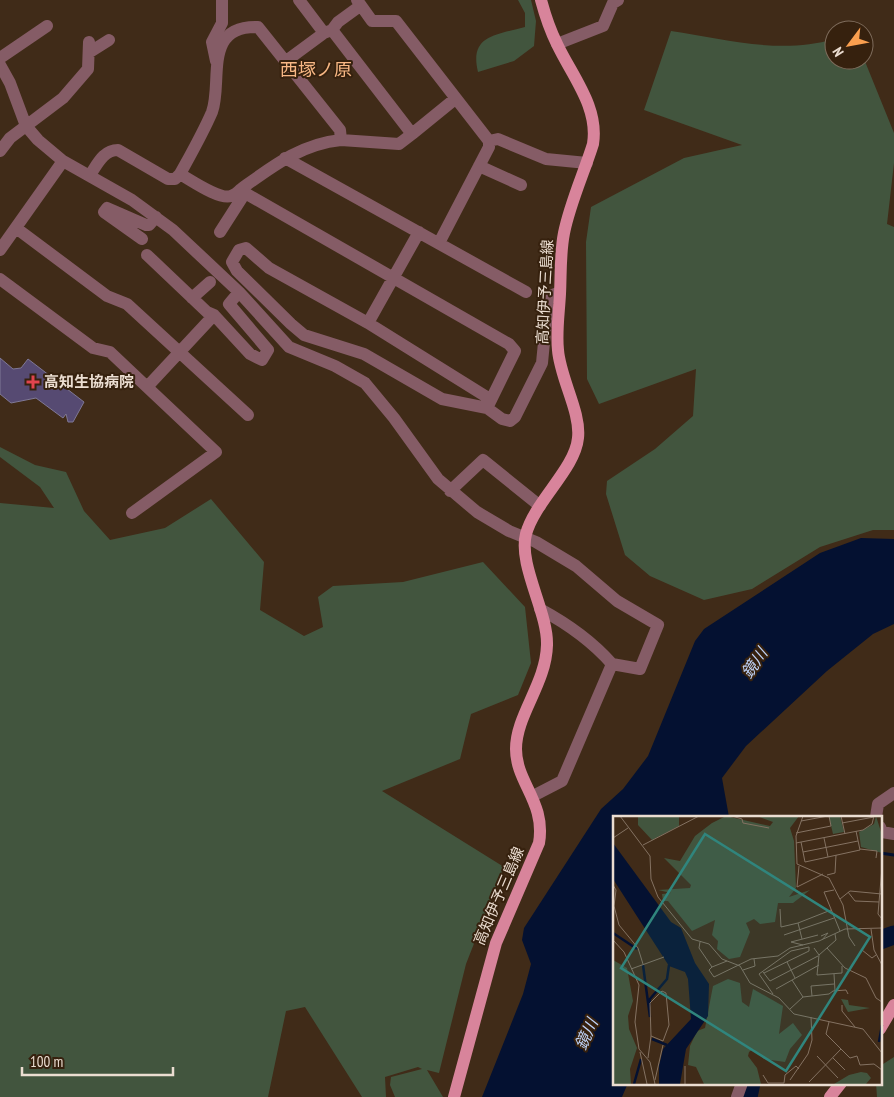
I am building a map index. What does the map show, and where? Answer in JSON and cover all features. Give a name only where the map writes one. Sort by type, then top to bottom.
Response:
[{"type":"main road","name":"高知伊予三島線","points":[[454,1097],[496,943],[539,843],[540,822],[533,796],[523,776],[516,750],[520,726],[538,688],[546,659],[547,642],[528,564],[525,536],[540,506],[574,455],[579,437],[558,351],[560,292],[564,233],[594,144],[594,120],[584,95],[557,44],[541,0]]},
{"type":"main road","points":[[882,1026],[894,1005]]},
{"type":"main road","points":[[830,1097],[840,1084]]},
{"type":"street","points":[[216,61],[212,42],[222,23],[222,0]]},
{"type":"street","points":[[299,0],[328,31],[412,134]]},
{"type":"street","points":[[557,44],[603,26],[613,3],[618,0]]},
{"type":"street","points":[[286,62],[328,31],[359,3],[372,21],[396,21],[489,141],[489,148],[439,243]]},
{"type":"street","points":[[0,58],[46,26]]},
{"type":"street","points":[[90,175],[105,154],[111,150],[118,150],[168,180],[180,174],[212,110],[216,61],[223,42],[230,34],[249,26],[258,27],[340,130],[341,140]]},
{"type":"street","points":[[0,151],[5,139],[26,126],[63,98],[88,69],[89,47],[109,40]]},
{"type":"street","points":[[0,65],[10,83],[26,126],[38,140],[63,162],[90,175],[156,217],[198,250],[289,347],[335,366],[365,383],[394,418],[428,466],[450,491],[495,523],[525,536],[576,566],[617,601],[658,625],[640,670],[612,664],[600,650],[556,618],[540,609]]},
{"type":"street","points":[[180,174],[213,193],[231,196],[243,191],[285,158],[316,144],[341,140],[399,144],[455,99]]},
{"type":"street","points":[[489,141],[498,139],[546,159],[587,163]]},
{"type":"street","points":[[285,158],[526,292]]},
{"type":"street","points":[[0,250],[63,162]]},
{"type":"street","points":[[479,166],[521,184]]},
{"type":"street","points":[[220,232],[243,191]]},
{"type":"street","points":[[243,191],[509,344],[514,351],[488,404]]},
{"type":"street","points":[[142,239],[104,212],[107,208],[146,225],[149,225],[156,217]]},
{"type":"street","points":[[16,228],[108,296],[127,304],[248,415]]},
{"type":"street","points":[[368,323],[419,232]]},
{"type":"street","points":[[488,404],[442,399],[364,354],[304,335],[237,271],[232,262],[239,250],[246,248],[269,268],[368,323],[488,404],[502,419],[510,421],[515,417],[542,363],[548,301],[552,295],[560,292]]},
{"type":"street","points":[[147,255],[207,312],[214,315],[250,354],[258,360],[265,358],[268,350],[229,304],[239,292]]},
{"type":"street","points":[[0,279],[93,348],[110,352],[216,452],[132,512]]},
{"type":"street","points":[[192,298],[210,282]]},
{"type":"street","points":[[146,387],[214,315]]},
{"type":"street","points":[[450,491],[483,460],[540,506]]},
{"type":"street","points":[[533,796],[562,781],[612,664]]},
{"type":"street","points":[[876,816],[878,804],[894,793]]},
{"type":"street","points":[[737,1097],[742,1084]]},
{"type":"green space","points":[[518,0],[531,0],[536,21],[534,46],[514,61],[478,72],[477,50],[481,44],[495,35],[525,27],[525,13]]},
{"type":"green space","points":[[671,31],[773,46],[794,46],[824,42],[824,70],[868,70],[894,133],[894,163],[887,224],[894,227],[894,530],[873,530],[820,547],[752,589],[704,600],[650,576],[625,555],[606,494],[607,481],[655,449],[693,416],[696,369],[599,404],[587,379],[586,242],[591,207],[684,158],[742,145],[644,110]]},
{"type":"green space","points":[[0,447],[35,465],[66,472],[84,511],[110,540],[165,528],[211,499],[264,562],[260,610],[304,636],[323,627],[318,597],[333,586],[403,582],[483,562],[525,607],[531,663],[518,695],[471,714],[460,759],[382,791],[504,867],[466,964],[439,1073],[427,1070],[443,1097],[395,1097],[390,1085],[391,1077],[422,1069],[418,1067],[385,1077],[386,1097],[362,1097],[305,1007],[286,1011],[268,1097],[0,1097],[0,503],[54,508],[40,487],[0,457]]},
{"type":"green space","points":[[894,1057],[894,1097],[877,1097],[876,1084],[882,1084],[882,1065]]},
{"type":"water","name":"鏡川","points":[[861,538],[894,539],[894,624],[873,634],[827,671],[746,746],[722,778],[729,816],[613,816],[613,1084],[628,1084],[622,1097],[482,1097],[523,994],[531,964],[522,940],[524,928],[601,809],[623,789],[648,756],[695,641],[704,629],[820,553]]},
{"type":"building","points":[[0,358],[13,369],[21,368],[28,359],[84,402],[73,422],[68,422],[66,414],[63,418],[36,398],[11,403],[0,394]]},
{"type":"waterway","points":[[882,853],[894,855]]},
{"type":"waterway","points":[[882,939],[894,935]]},
{"type":"waterway","points":[[748,1097],[751,1084]]},
{"type":"place","name":"高知生協病院","points":[[33,382]]},
{"type":"district","name":"西塚ノ原","points":[[316,70]]}]
